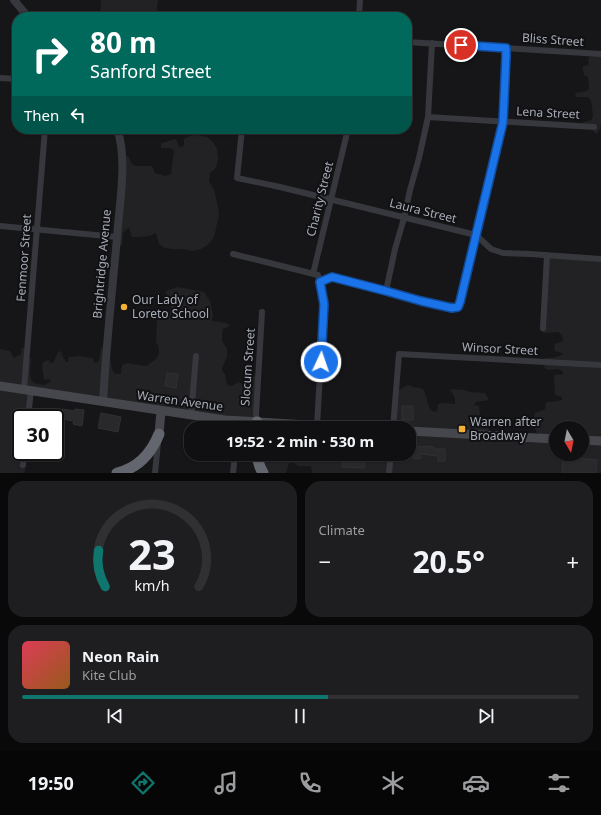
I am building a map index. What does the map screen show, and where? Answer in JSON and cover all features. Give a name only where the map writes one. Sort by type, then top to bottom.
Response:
[{"type":"highway","points":[[117,473],[131,468],[141,461],[150,452],[159,434]]},
{"type":"highway","points":[[258,461],[263,473]]},
{"type":"main road","name":"Warren Avenue","points":[[0,386],[222,421]]},
{"type":"main road","points":[[159,434],[161,411]]},
{"type":"main road","points":[[416,431],[549,439]]},
{"type":"main road","points":[[589,440],[601,441]]},
{"type":"street","points":[[14,0],[24,12]]},
{"type":"street","points":[[359,12],[360,0]]},
{"type":"street","name":"Bliss Street","points":[[412,42],[601,54]]},
{"type":"street","points":[[386,291],[428,117],[432,43]]},
{"type":"street","points":[[320,282],[332,277],[421,301],[452,308],[458,307],[503,122],[506,48]]},
{"type":"street","points":[[0,78],[12,79]]},
{"type":"street","name":"Lena Street","points":[[428,117],[594,127]]},
{"type":"street","name":"Fenmoor Street","points":[[28,409],[37,229],[45,134]]},
{"type":"street","name":"Brightridge Avenue","points":[[103,402],[121,186],[122,155],[118,134]]},
{"type":"street","name":"Laura Street","points":[[241,134],[237,178],[331,199],[476,235],[491,249],[503,253],[601,259]]},
{"type":"street","name":"Charity Street","points":[[314,274],[347,134]]},
{"type":"street","points":[[0,226],[117,237]]},
{"type":"street","points":[[233,254],[318,276],[324,304],[317,421]]},
{"type":"street","points":[[543,328],[547,255]]},
{"type":"street","name":"Slocum Street","points":[[256,421],[262,312]]},
{"type":"street","name":"Winsor Street","points":[[394,421],[399,354],[601,365]]},
{"type":"street","points":[[191,415],[196,356]]},
{"type":"street","points":[[155,473],[159,434]]},
{"type":"street","points":[[23,461],[23,465]]},
{"type":"street","points":[[233,473],[234,461]]},
{"type":"street","points":[[389,473],[390,461]]},
{"type":"shaded area","points":[[101,0],[158,0],[157,12],[100,12]]},
{"type":"shaded area","points":[[590,55],[601,56],[601,125],[596,134],[591,128],[583,127],[582,123],[591,120],[593,116],[591,100],[588,97],[576,97],[575,93],[587,91],[589,89],[588,77],[584,75],[583,66],[589,65],[588,61]]},
{"type":"shaded area","points":[[192,135],[207,137],[213,142],[217,149],[218,159],[216,168],[210,173],[209,181],[214,190],[219,215],[214,237],[209,244],[201,249],[193,251],[173,249],[165,248],[159,244],[156,233],[149,236],[132,237],[129,228],[123,233],[122,245],[120,245],[123,157],[128,156],[132,164],[136,166],[152,166],[155,173],[165,176],[171,174],[174,150],[169,148],[161,148],[161,143],[176,139],[179,147],[184,146],[184,139]]},
{"type":"shaded area","points":[[547,257],[601,260],[601,473],[312,473],[311,466],[298,466],[294,463],[289,463],[286,473],[266,473],[262,461],[416,461],[416,421],[393,421],[396,392],[409,385],[424,390],[429,407],[435,412],[437,411],[438,404],[455,404],[455,398],[450,389],[485,393],[489,400],[476,402],[474,405],[479,406],[480,414],[477,422],[470,422],[472,426],[488,428],[488,432],[538,435],[533,421],[535,413],[545,409],[546,402],[562,400],[562,397],[555,395],[554,375],[563,374],[563,372],[557,369],[548,370],[544,367],[545,358],[560,356],[563,354],[555,351],[554,348],[555,344],[563,341],[562,335],[558,332],[543,333],[540,330],[543,327]]},
{"type":"shaded area","points":[[178,287],[204,292],[210,301],[213,315],[212,321],[227,323],[230,326],[223,329],[222,334],[222,341],[227,349],[227,357],[222,371],[225,374],[227,385],[232,386],[239,382],[244,385],[252,380],[254,375],[256,377],[259,419],[238,419],[34,388],[30,409],[12,409],[12,461],[22,461],[25,471],[23,473],[0,473],[0,349],[10,351],[14,358],[21,354],[22,347],[27,350],[29,359],[31,358],[31,380],[34,383],[44,385],[51,380],[44,379],[42,367],[43,362],[49,360],[50,363],[53,363],[58,352],[61,351],[66,362],[68,362],[69,357],[79,356],[93,358],[94,362],[96,363],[99,361],[102,347],[105,350],[109,361],[110,359],[113,372],[116,374],[121,374],[122,365],[125,364],[129,363],[147,366],[156,359],[159,354],[156,341],[157,320],[169,314],[171,308],[169,297],[165,292]]},
{"type":"building","points":[[167,373],[178,374],[176,388],[165,386]]},
{"type":"building","points":[[402,406],[413,406],[413,420],[402,420]]},
{"type":"building","points":[[64,409],[75,411],[75,409],[84,410],[82,426],[73,424],[74,421],[64,419]]},
{"type":"building","points":[[101,413],[121,417],[118,432],[98,428]]},
{"type":"building","points":[[416,446],[445,449],[445,461],[438,461],[438,456],[420,454],[420,459],[416,458]]},
{"type":"building","points":[[597,460],[596,473],[562,473],[563,461]]},
{"type":"building","points":[[342,461],[364,461],[364,468],[342,467]]},
{"type":"place","name":"Our Lady of Loreto School","points":[[124,307]]},
{"type":"place","name":"Warren after Broadway","points":[[462,429]]},
{"type":"route","points":[[321,362],[324,304],[320,282],[332,277],[421,301],[452,308],[458,307],[503,122],[506,57],[506,48],[461,45]]}]
